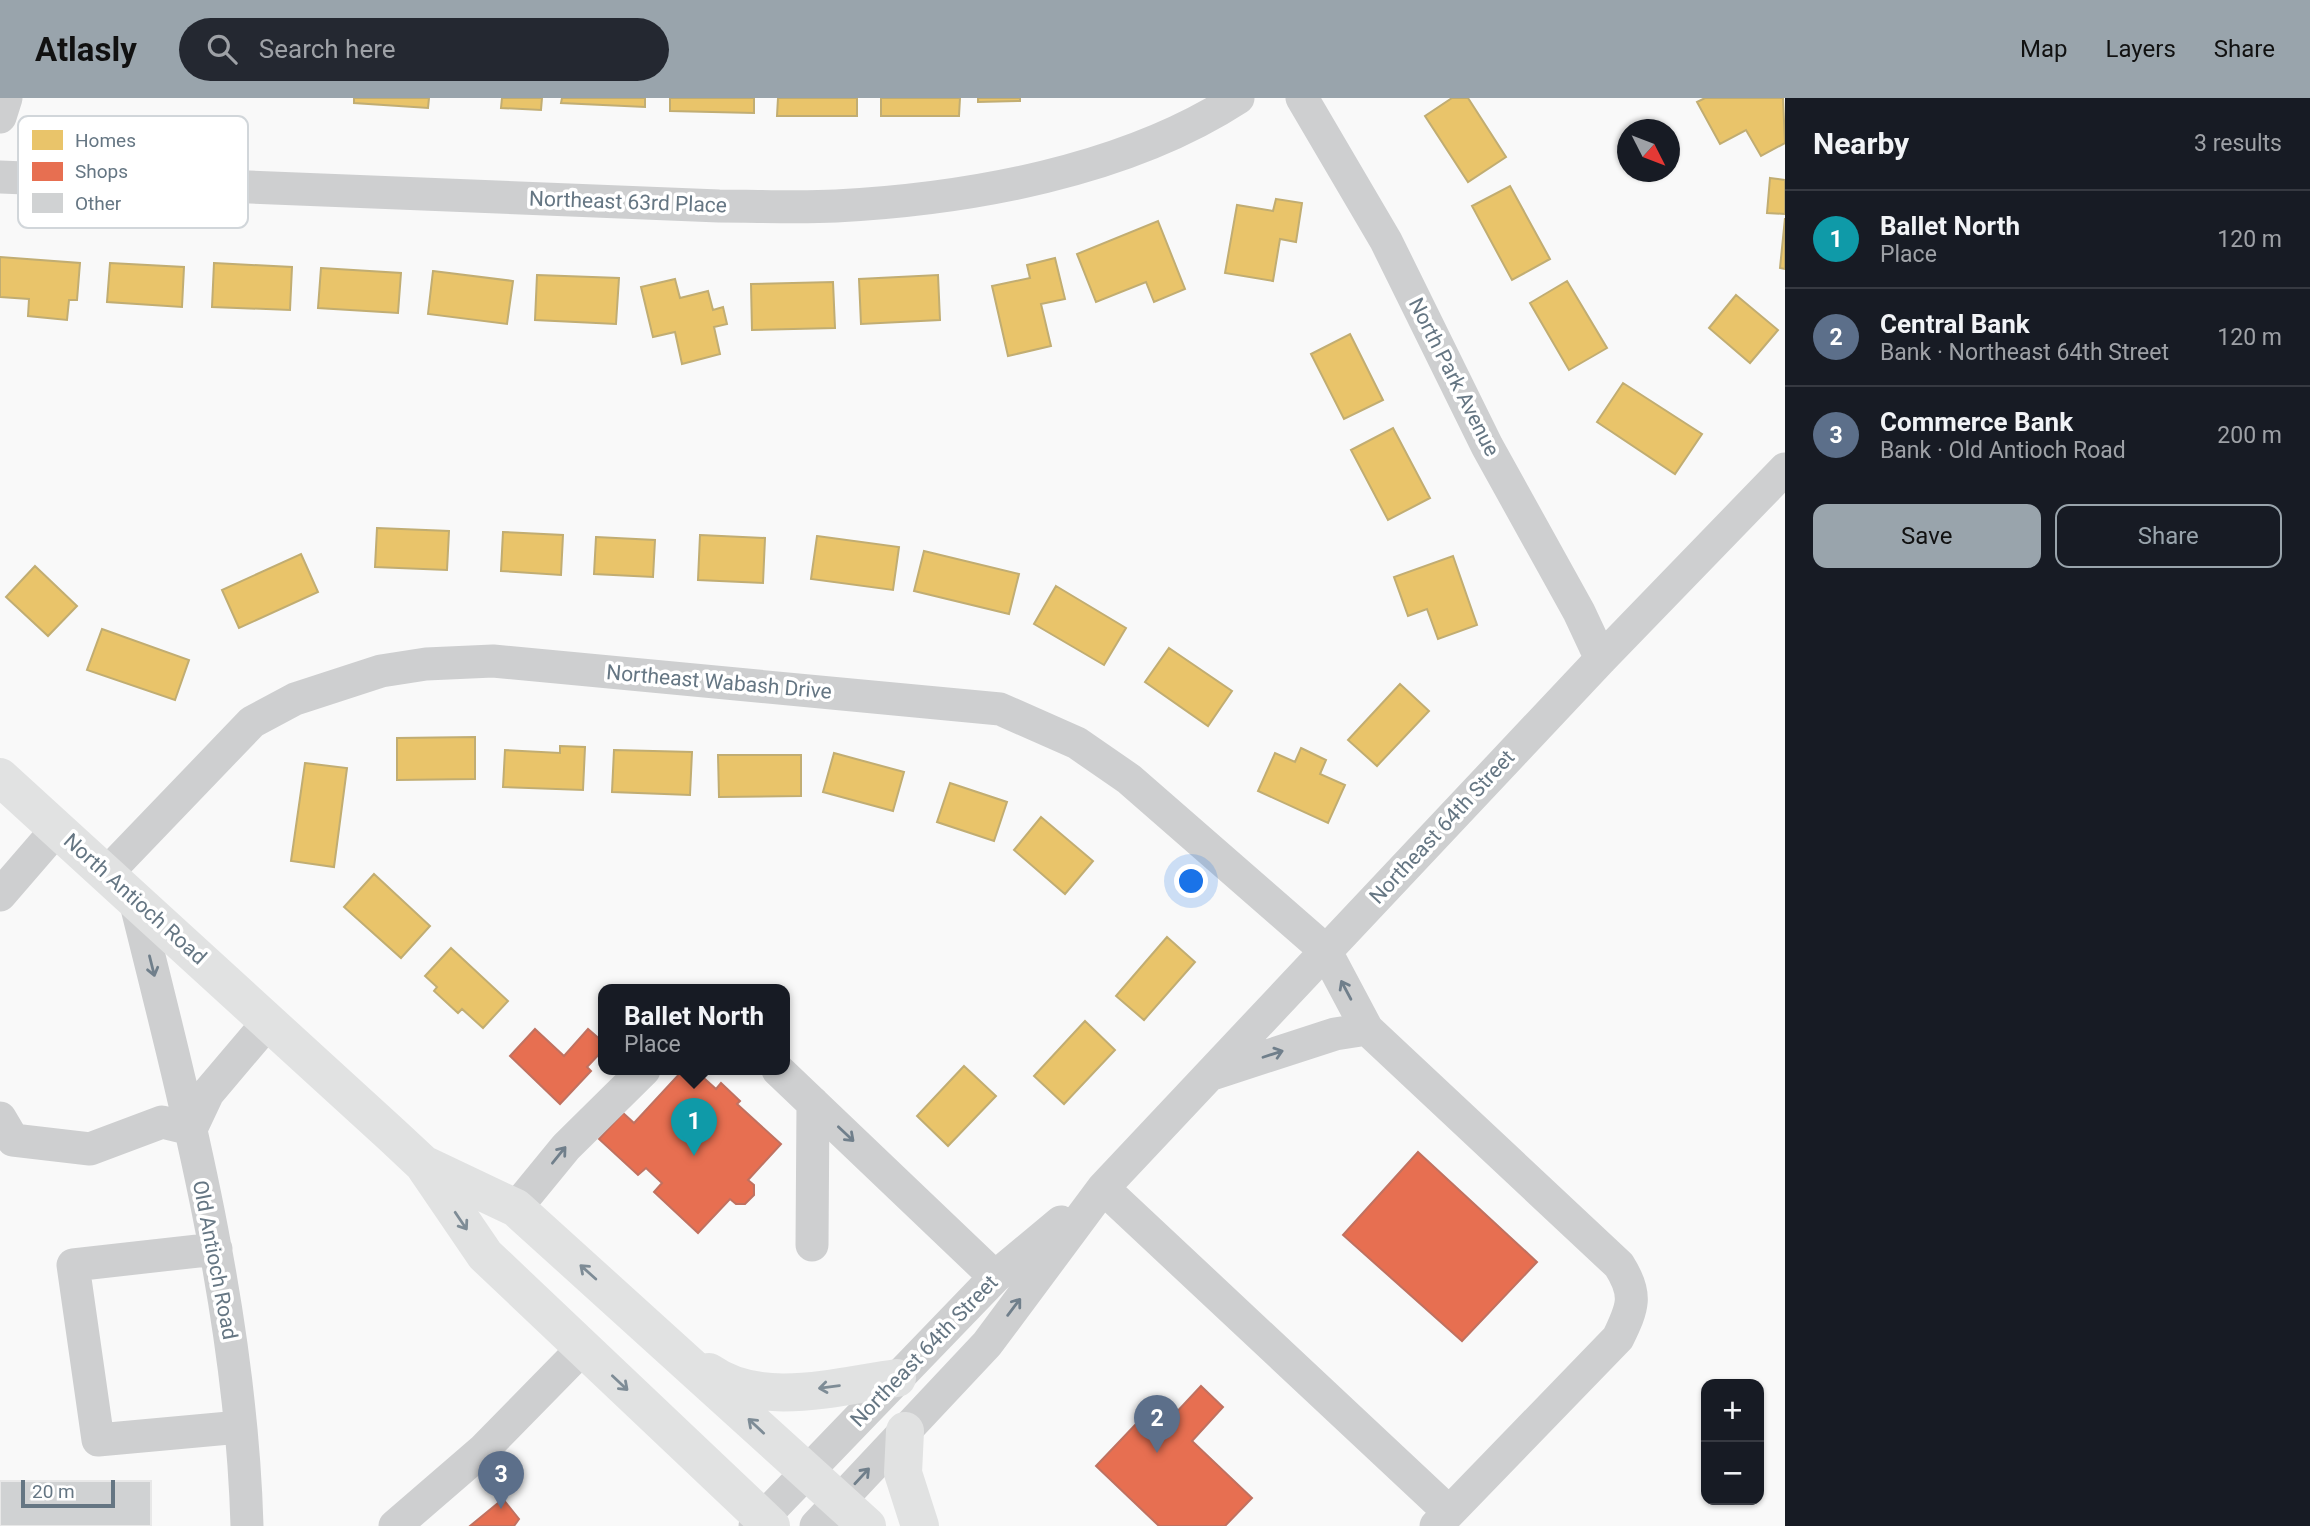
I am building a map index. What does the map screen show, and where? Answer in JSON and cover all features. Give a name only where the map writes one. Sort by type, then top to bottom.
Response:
[{"type":"main road","name":"North Antioch Road","points":[[0,776],[423,1164]]},
{"type":"main road","points":[[423,1164],[516,1208],[672,1347],[805,1473],[827,1514],[867,1526]]},
{"type":"main road","points":[[423,1164],[485,1255],[763,1523]]},
{"type":"main road","points":[[672,1347],[725,1384],[780,1393],[897,1378]]},
{"type":"main road","points":[[905,1431],[903,1473],[920,1526]]},
{"type":"street","points":[[0,117],[6,98]]},
{"type":"street","name":"Northeast 63rd Place","points":[[248,187],[719,206],[836,206],[989,188],[1064,170],[1151,143],[1202,122],[1238,98]]},
{"type":"street","name":"North Park Avenue","points":[[1302,98],[1385,241],[1487,446],[1579,612],[1601,659]]},
{"type":"street","name":"Northeast 63rd Place","points":[[0,177],[18,178]]},
{"type":"street","name":"Northeast 64th Street","points":[[827,1514],[987,1344],[1102,1188],[1601,659],[1785,469]]},
{"type":"street","name":"Northeast Wabash Drive","points":[[106,874],[252,722],[305,695],[381,671],[426,664],[494,661],[1000,709],[1077,743],[1129,779],[1325,950]]},
{"type":"street","points":[[0,895],[57,829]]},
{"type":"street","name":"Old Antioch Road","points":[[135,900],[191,1129],[216,1249],[231,1336],[247,1526]]},
{"type":"street","points":[[1102,1188],[1442,1519],[1618,1338],[1633,1302],[1630,1282],[1609,1255],[1367,1029],[1325,950]]},
{"type":"street","points":[[0,1118],[13,1140],[90,1149],[162,1122],[191,1129],[208,1093],[270,1021]]},
{"type":"street","points":[[1208,1075],[1335,1034],[1367,1029]]},
{"type":"street","points":[[516,1208],[566,1147],[639,1075]]},
{"type":"street","points":[[783,1075],[995,1277]]},
{"type":"street","points":[[812,1245],[813,1103]]},
{"type":"street","name":"Northeast 64th Street","points":[[763,1523],[805,1473],[995,1277],[1102,1188]]},
{"type":"street","points":[[216,1249],[73,1265],[98,1440],[240,1427]]},
{"type":"street","points":[[395,1526],[483,1450],[583,1348]]},
{"type":"building: Homes","points":[[354,98],[429,98],[428,108],[354,103]]},
{"type":"building: Homes","points":[[502,98],[542,98],[541,110],[501,108]]},
{"type":"building: Homes","points":[[562,98],[645,98],[645,107],[561,103]]},
{"type":"building: Homes","points":[[670,98],[754,98],[754,113],[670,111]]},
{"type":"building: Homes","points":[[778,98],[857,98],[857,116],[777,116]]},
{"type":"building: Homes","points":[[881,98],[960,98],[959,116],[881,116]]},
{"type":"building: Homes","points":[[978,98],[1020,98],[1020,101],[978,102]]},
{"type":"building: Homes","points":[[1452,98],[1468,98],[1506,157],[1468,182],[1425,116]]},
{"type":"building: Homes","points":[[1705,98],[1783,98],[1785,143],[1761,156],[1746,130],[1720,144],[1697,102]]},
{"type":"building: Homes","points":[[1770,178],[1785,180],[1785,214],[1767,213]]},
{"type":"building: Homes","points":[[1510,186],[1550,259],[1512,280],[1472,206]]},
{"type":"building: Homes","points":[[1276,199],[1302,203],[1296,242],[1280,239],[1273,281],[1225,273],[1237,205],[1273,211]]},
{"type":"building: Homes","points":[[1785,218],[1785,269],[1780,268]]},
{"type":"building: Homes","points":[[1158,221],[1185,289],[1154,302],[1146,282],[1096,302],[1077,254]]},
{"type":"building: Homes","points":[[0,257],[80,263],[77,300],[69,300],[67,320],[28,316],[29,299],[0,297]]},
{"type":"building: Homes","points":[[1055,258],[1065,299],[1041,304],[1051,346],[1008,356],[992,286],[1030,278],[1027,265]]},
{"type":"building: Homes","points":[[110,263],[184,267],[182,307],[107,302]]},
{"type":"building: Homes","points":[[214,263],[292,267],[290,310],[212,307]]},
{"type":"building: Homes","points":[[321,268],[401,273],[398,313],[318,308]]},
{"type":"building: Homes","points":[[433,271],[513,281],[507,324],[428,314]]},
{"type":"building: Homes","points":[[537,275],[619,278],[616,324],[535,320]]},
{"type":"building: Homes","points":[[938,275],[940,320],[861,324],[859,279]]},
{"type":"building: Homes","points":[[675,279],[680,298],[708,291],[713,310],[723,307],[727,324],[714,327],[720,354],[682,364],[675,332],[653,337],[641,287]]},
{"type":"building: Homes","points":[[1567,281],[1607,348],[1569,370],[1530,303]]},
{"type":"building: Homes","points":[[833,282],[835,328],[752,330],[751,284]]},
{"type":"building: Homes","points":[[1736,295],[1778,330],[1750,363],[1709,328]]},
{"type":"building: Homes","points":[[1350,334],[1383,400],[1344,419],[1311,354]]},
{"type":"building: Homes","points":[[1623,383],[1702,434],[1675,474],[1597,422]]},
{"type":"building: Homes","points":[[1393,428],[1430,498],[1388,520],[1351,450]]},
{"type":"building: Homes","points":[[377,528],[449,531],[447,570],[375,567]]},
{"type":"building: Homes","points":[[503,532],[563,535],[561,575],[501,571]]},
{"type":"building: Homes","points":[[700,535],[765,538],[763,583],[698,580]]},
{"type":"building: Homes","points":[[817,536],[899,547],[893,590],[811,579]]},
{"type":"building: Homes","points":[[596,537],[655,540],[653,577],[594,574]]},
{"type":"building: Homes","points":[[924,551],[1019,574],[1009,614],[914,591]]},
{"type":"building: Homes","points":[[301,554],[318,592],[239,628],[222,590]]},
{"type":"building: Homes","points":[[1453,556],[1477,625],[1438,639],[1427,609],[1408,616],[1394,577]]},
{"type":"building: Homes","points":[[35,566],[77,606],[48,636],[6,597]]},
{"type":"building: Homes","points":[[1056,586],[1126,628],[1104,665],[1034,624]]},
{"type":"building: Homes","points":[[102,629],[189,660],[175,700],[87,670]]},
{"type":"building: Homes","points":[[1169,648],[1232,691],[1208,726],[1145,682]]},
{"type":"building: Homes","points":[[1400,684],[1429,711],[1377,766],[1348,740]]},
{"type":"building: Homes","points":[[475,737],[475,779],[397,780],[397,738]]},
{"type":"building: Homes","points":[[560,746],[585,747],[583,790],[503,787],[505,750],[560,753]]},
{"type":"building: Homes","points":[[1301,748],[1326,760],[1320,774],[1345,785],[1328,823],[1258,791],[1275,753],[1295,762]]},
{"type":"building: Homes","points":[[614,750],[692,752],[690,795],[612,792]]},
{"type":"building: Homes","points":[[834,753],[904,772],[893,811],[823,792]]},
{"type":"building: Homes","points":[[718,755],[801,755],[801,796],[719,797]]},
{"type":"building: Homes","points":[[305,763],[347,768],[334,867],[291,861]]},
{"type":"building: Homes","points":[[950,783],[1007,802],[994,841],[937,822]]},
{"type":"building: Homes","points":[[1041,817],[1093,861],[1065,894],[1014,850]]},
{"type":"building: Homes","points":[[374,874],[430,926],[401,958],[344,907]]},
{"type":"building: Homes","points":[[1167,937],[1195,962],[1144,1020],[1116,996]]},
{"type":"building: Homes","points":[[451,948],[508,1001],[483,1028],[462,1009],[458,1013],[434,991],[437,987],[425,976]]},
{"type":"building: Homes","points":[[1085,1021],[1115,1050],[1064,1104],[1034,1076]]},
{"type":"building: Homes","points":[[964,1066],[996,1096],[948,1146],[917,1116]]},
{"type":"building: Shops","points":[[535,1029],[564,1056],[588,1029],[598,1038],[598,1055],[587,1067],[591,1071],[560,1104],[510,1056]]},
{"type":"building: Shops","points":[[678,1075],[701,1075],[716,1089],[721,1083],[740,1101],[737,1104],[781,1144],[748,1180],[754,1185],[754,1195],[745,1204],[736,1204],[730,1199],[698,1233],[654,1192],[662,1183],[646,1168],[638,1175],[599,1139],[623,1113],[634,1123]]},
{"type":"building: Shops","points":[[1418,1152],[1537,1262],[1462,1341],[1343,1235]]},
{"type":"building: Shops","points":[[1201,1386],[1223,1407],[1192,1441],[1252,1498],[1225,1526],[1159,1526],[1096,1466],[1157,1402],[1172,1417]]},
{"type":"building: Shops","points":[[503,1499],[519,1519],[514,1526],[470,1526]]},
{"type":"building: Other","points":[[0,1481],[151,1481],[151,1526],[0,1526]]},
{"type":"place","name":"Ballet North","points":[[694,1156]]},
{"type":"place","name":"Central Bank","points":[[1157,1453]]},
{"type":"place","name":"Commerce Bank","points":[[501,1509]]}]
